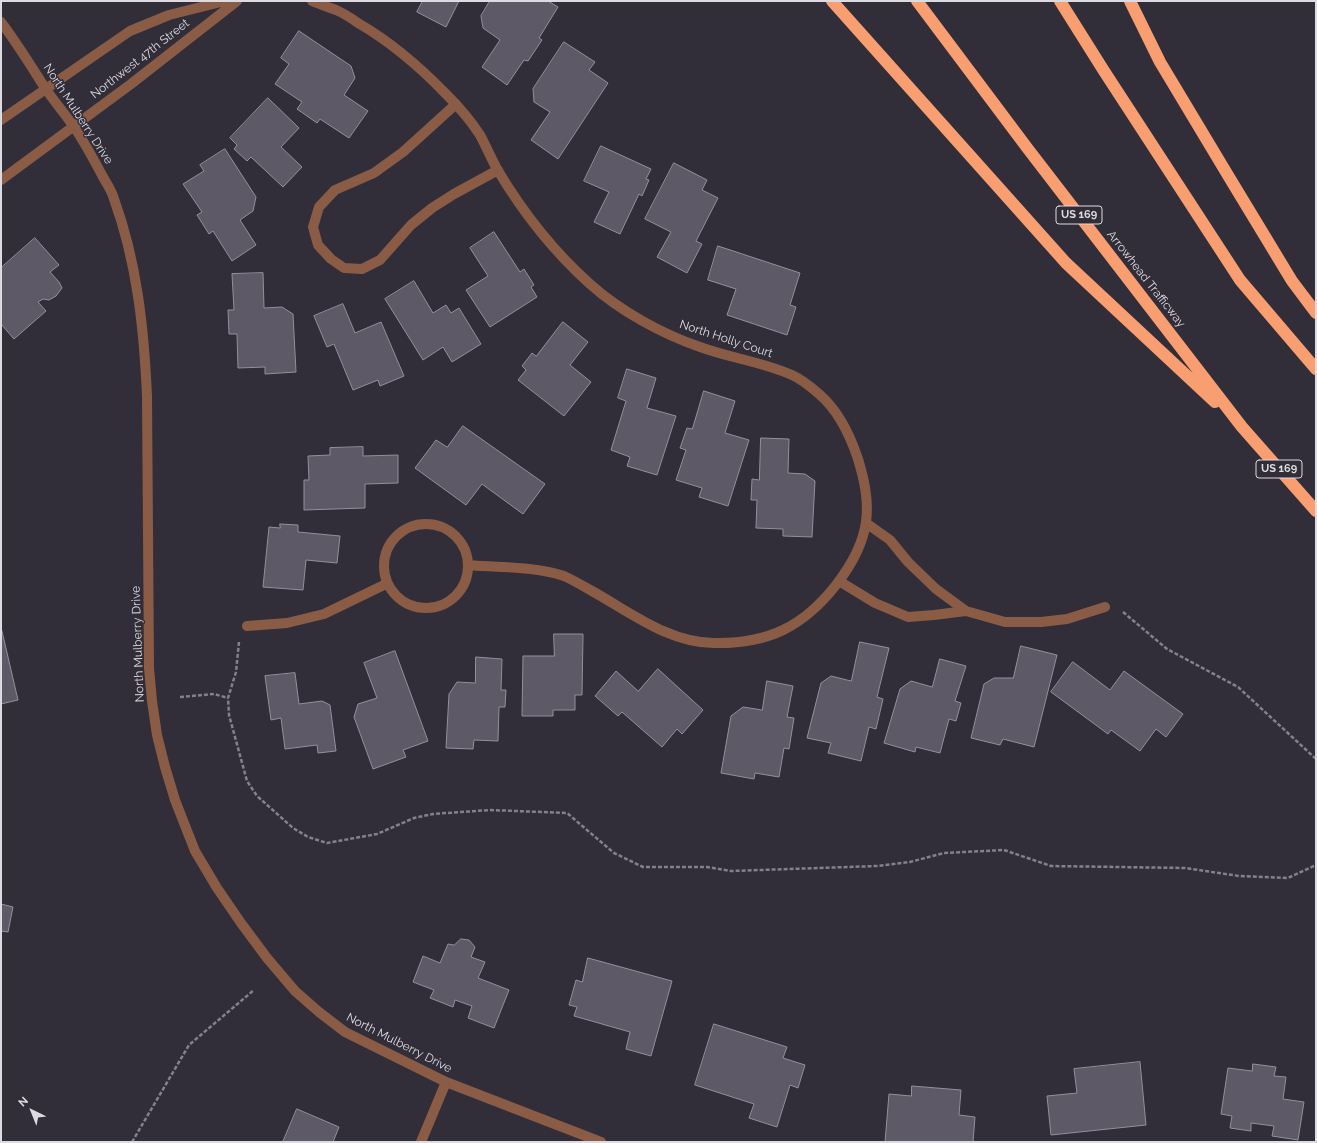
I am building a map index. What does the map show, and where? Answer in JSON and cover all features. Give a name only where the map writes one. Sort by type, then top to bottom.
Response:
[{"type":"highway","points":[[832,1],[1066,263],[1242,427]]},
{"type":"highway","name":"Arrowhead Trafficway","points":[[917,1],[1033,156],[1242,427],[1316,511]]},
{"type":"highway","points":[[1060,1],[1108,78],[1240,280],[1316,369]]},
{"type":"highway","points":[[1130,1],[1160,62],[1292,281],[1316,313]]},
{"type":"street","name":"Northwest 47th Street","points":[[1,120],[130,31],[169,15],[225,1]]},
{"type":"street","name":"Northwest 47th Street","points":[[1,180],[40,150],[74,127],[237,1]]},
{"type":"street","name":"North Holly Court","points":[[312,1],[338,11],[378,35],[403,53],[456,104],[479,134],[498,170],[525,211],[557,251],[591,285],[628,312],[666,333],[701,348],[769,367],[795,376],[821,395],[840,418],[853,444],[867,495],[866,523],[850,566],[822,603],[806,617],[787,628],[764,638],[712,644],[681,639],[645,622],[566,577],[530,568],[497,568],[468,565]]},
{"type":"street","name":"North Mulberry Drive","points":[[1,22],[92,155],[114,197],[126,235],[141,313],[145,352],[147,396],[149,668],[152,701],[157,735],[165,767],[175,800],[196,851],[218,888],[258,946],[295,991],[345,1032],[446,1082],[602,1142]]},
{"type":"street","points":[[456,104],[403,152],[374,173],[335,190],[319,207],[313,227],[318,245],[331,259],[344,268],[362,269],[380,260],[411,225],[432,208],[498,170]]},
{"type":"street","points":[[866,523],[890,540],[908,562],[936,589],[966,611],[1005,622],[1041,622],[1067,618],[1105,607]]},
{"type":"street","points":[[416,525],[434,525],[451,532],[463,546],[468,565],[465,584],[453,599],[435,608],[416,608],[398,599],[386,584],[383,566],[387,548],[399,533],[416,525]]},
{"type":"street","points":[[839,581],[875,603],[908,617],[966,611]]},
{"type":"street","points":[[247,626],[287,623],[324,614],[386,584]]},
{"type":"street","points":[[421,1142],[446,1082]]},
{"type":"path","points":[[1105,607],[1121,610],[1167,649],[1238,687],[1316,759]]},
{"type":"path","points":[[247,626],[240,629],[236,672],[228,698],[229,715],[247,781],[256,796],[293,828],[308,837],[327,843],[377,834],[414,818],[433,814],[490,810],[567,814],[614,853],[643,867],[707,868],[731,871],[877,866],[910,862],[944,853],[1004,850],[1051,866],[1184,868],[1239,876],[1288,878],[1316,865]]},
{"type":"path","points":[[180,697],[214,694],[228,698]]},
{"type":"path","points":[[132,1142],[189,1045],[254,990]]},
{"type":"building","points":[[423,1],[459,1],[446,27],[417,12]]},
{"type":"building","points":[[490,1],[548,1],[558,7],[539,38],[542,40],[528,61],[524,60],[507,85],[482,67],[500,40],[483,28],[481,16]]},
{"type":"building","points":[[299,31],[351,66],[355,78],[344,95],[368,111],[349,138],[320,119],[317,123],[297,109],[302,102],[275,84],[289,64],[281,58]]},
{"type":"building","points":[[564,42],[595,62],[589,70],[608,83],[558,159],[531,140],[550,112],[534,102],[533,89]]},
{"type":"building","points":[[268,98],[299,128],[281,147],[302,167],[283,187],[251,157],[247,161],[234,149],[237,145],[230,138]]},
{"type":"building","points":[[601,146],[651,169],[646,179],[649,180],[642,196],[639,194],[620,234],[594,222],[609,192],[584,181]]},
{"type":"building","points":[[225,149],[256,197],[253,211],[240,220],[256,245],[232,261],[213,231],[209,234],[197,215],[202,212],[183,184],[204,171],[200,165]]},
{"type":"building","points":[[674,163],[707,180],[702,190],[718,198],[696,241],[702,244],[687,273],[657,257],[671,232],[645,219]]},
{"type":"building","points":[[494,232],[520,272],[524,269],[534,285],[531,287],[537,297],[490,327],[466,290],[488,276],[470,248]]},
{"type":"building","points":[[35,238],[59,265],[50,272],[62,288],[56,296],[49,300],[43,299],[38,302],[46,311],[14,339],[1,324],[1,268]]},
{"type":"building","points":[[718,246],[800,273],[790,305],[796,307],[787,335],[727,315],[736,289],[708,280]]},
{"type":"building","points":[[263,273],[264,308],[282,307],[293,314],[296,372],[265,374],[265,367],[238,368],[237,334],[229,334],[228,310],[234,310],[232,274]]},
{"type":"building","points":[[414,281],[433,313],[446,305],[451,313],[459,308],[481,344],[452,362],[443,347],[423,360],[385,299]]},
{"type":"building","points":[[343,304],[355,333],[381,322],[404,376],[380,386],[378,380],[353,390],[334,344],[327,347],[314,316]]},
{"type":"building","points":[[563,322],[588,342],[570,365],[591,382],[564,416],[518,380],[526,370],[522,366],[532,353],[536,356]]},
{"type":"building","points":[[627,369],[656,378],[647,408],[676,416],[657,475],[627,466],[630,457],[611,450],[626,401],[618,398]]},
{"type":"building","points":[[704,391],[735,401],[725,433],[749,440],[728,506],[699,497],[702,488],[676,480],[686,450],[680,448],[687,428],[692,429]]},
{"type":"building","points":[[463,426],[545,484],[523,514],[482,484],[466,505],[415,468],[436,440],[447,447]]},
{"type":"building","points":[[761,438],[789,439],[788,473],[805,474],[815,481],[812,537],[783,536],[783,529],[756,528],[757,500],[751,500],[752,479],[759,480]]},
{"type":"building","points":[[363,447],[363,456],[398,455],[398,483],[365,484],[365,508],[304,510],[304,480],[309,480],[308,456],[330,455],[330,448]]},
{"type":"building","points":[[280,524],[298,525],[298,532],[340,536],[337,563],[306,560],[303,590],[263,587],[269,527],[280,528]]},
{"type":"building","points":[[1,627],[18,700],[1,704]]},
{"type":"building","points":[[554,634],[583,634],[582,695],[575,695],[575,710],[553,710],[553,716],[522,716],[523,656],[554,656]]},
{"type":"building","points":[[860,642],[889,648],[877,697],[883,699],[876,729],[869,727],[861,761],[828,753],[831,743],[807,738],[821,683],[831,676],[851,681]]},
{"type":"building","points":[[1021,646],[1057,655],[1034,747],[1003,739],[1000,745],[971,738],[984,684],[994,678],[1013,678]]},
{"type":"building","points":[[395,651],[428,741],[403,750],[406,757],[373,769],[354,717],[358,704],[377,698],[364,663]]},
{"type":"building","points":[[476,657],[502,659],[501,690],[506,690],[505,707],[499,707],[498,741],[474,740],[473,749],[446,748],[449,694],[457,682],[475,683]]},
{"type":"building","points":[[940,659],[966,666],[955,701],[961,703],[956,721],[949,719],[940,753],[916,747],[915,752],[884,743],[900,689],[911,681],[932,687]]},
{"type":"building","points":[[1073,662],[1110,690],[1124,671],[1183,714],[1166,737],[1156,729],[1140,751],[1111,730],[1108,734],[1051,692]]},
{"type":"building","points":[[658,669],[703,710],[682,734],[677,729],[662,747],[622,712],[618,716],[595,696],[616,671],[638,691]]},
{"type":"building","points":[[295,673],[299,704],[322,701],[330,705],[336,751],[318,753],[317,745],[285,749],[281,718],[271,720],[265,676]]},
{"type":"building","points":[[767,681],[793,686],[787,717],[794,718],[789,749],[784,748],[779,777],[755,773],[754,779],[721,773],[731,716],[743,707],[762,710]]},
{"type":"building","points":[[1,904],[13,907],[8,932],[1,931]]},
{"type":"building","points":[[461,939],[469,940],[475,947],[471,957],[485,962],[478,978],[509,990],[494,1028],[468,1018],[472,1006],[455,1000],[453,1007],[430,998],[434,990],[413,982],[423,956],[440,963],[448,944],[454,945]]},
{"type":"building","points":[[588,958],[672,981],[651,1056],[626,1049],[630,1032],[574,1016],[577,1007],[569,1005],[576,980],[582,982]]},
{"type":"building","points":[[714,1024],[787,1047],[783,1058],[805,1065],[798,1088],[790,1085],[777,1127],[749,1118],[754,1104],[695,1085]]},
{"type":"building","points":[[1140,1062],[1146,1125],[1051,1135],[1047,1096],[1077,1093],[1074,1069]]},
{"type":"building","points":[[1253,1064],[1276,1067],[1274,1076],[1286,1077],[1283,1099],[1304,1102],[1298,1140],[1272,1136],[1274,1126],[1251,1123],[1251,1131],[1230,1128],[1232,1116],[1221,1114],[1228,1068],[1252,1071]]},
{"type":"building","points":[[912,1086],[961,1090],[959,1115],[975,1117],[973,1142],[885,1142],[889,1094],[911,1096]]},
{"type":"building","points":[[297,1109],[339,1127],[333,1142],[283,1142]]}]
